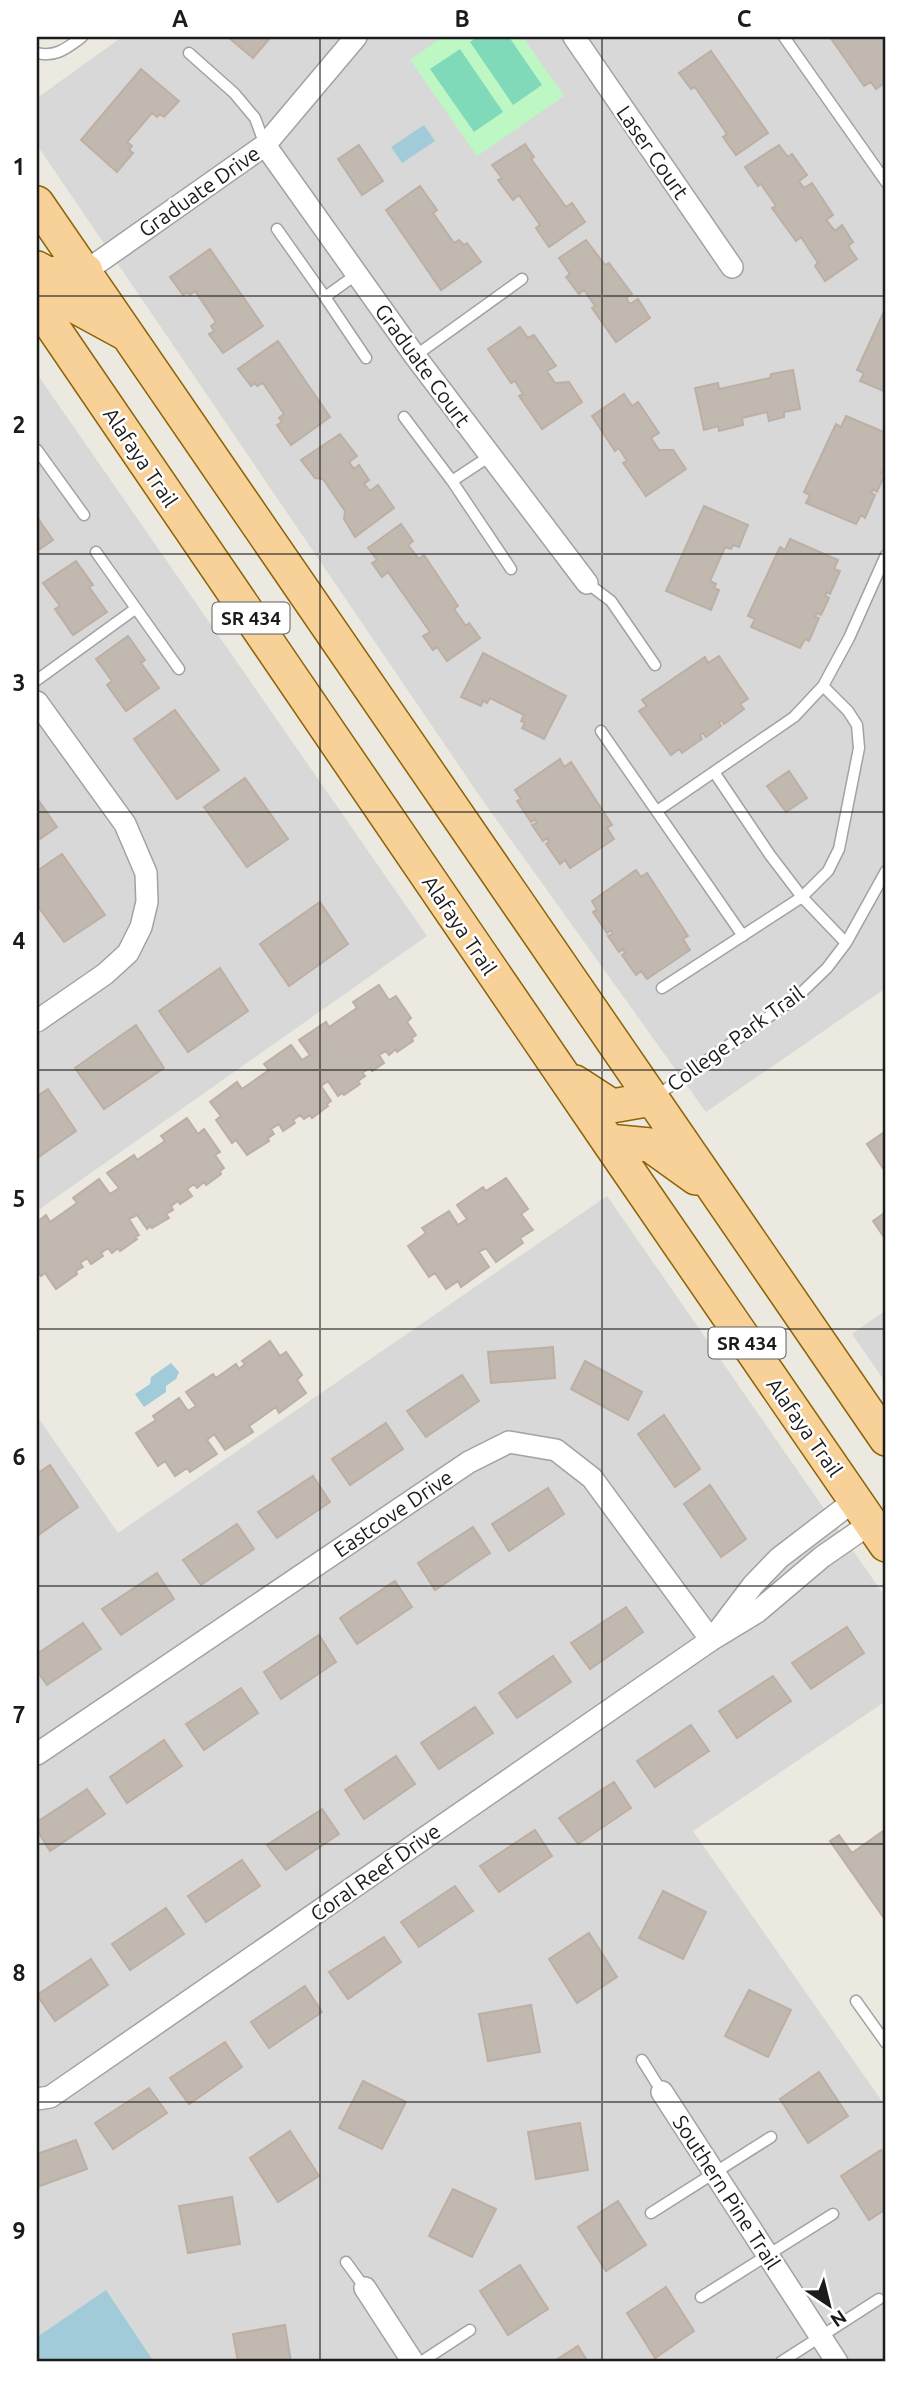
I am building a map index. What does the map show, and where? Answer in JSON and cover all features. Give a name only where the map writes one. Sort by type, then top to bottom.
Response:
[{"type":"main road","name":"SR 434","points":[[37,203],[886,1439]]},
{"type":"main road","points":[[37,268],[48,274],[86,271]]},
{"type":"main road","points":[[37,305],[69,303],[131,337]]},
{"type":"main road","name":"Alafaya Trail","points":[[37,305],[871,1522]]},
{"type":"main road","points":[[561,1073],[612,1106],[652,1099]]},
{"type":"main road","points":[[608,1141],[650,1145],[715,1191]]},
{"type":"street","name":"Graduate Drive","points":[[86,271],[265,145],[356,37]]},
{"type":"street","name":"Laser Court","points":[[574,37],[732,267]]},
{"type":"street","name":"Graduate Court","points":[[265,145],[415,356],[587,583]]},
{"type":"street","points":[[37,702],[125,824],[146,873],[147,902],[141,927],[128,953],[105,974],[37,1021]]},
{"type":"street","name":"Eastcove Drive","points":[[37,1754],[469,1462],[509,1442],[556,1450],[592,1478],[711,1640]]},
{"type":"street","name":"Coral Reef Drive","points":[[37,2099],[50,2097],[711,1640],[752,1584],[779,1558],[871,1522]]},
{"type":"street","name":"Southern Pine Trail","points":[[662,2092],[837,2362]]},
{"type":"street","points":[[365,2288],[413,2362]]},
{"type":"lane","points":[[37,53],[45,55],[62,52],[82,37]]},
{"type":"lane","points":[[784,37],[886,182]]},
{"type":"lane","points":[[189,52],[234,93],[255,118],[265,145]]},
{"type":"lane","points":[[277,229],[366,358]]},
{"type":"lane","points":[[325,297],[357,274]]},
{"type":"lane","points":[[415,356],[522,279]]},
{"type":"lane","points":[[404,417],[452,481],[511,569]]},
{"type":"lane","points":[[38,454],[85,515]]},
{"type":"lane","points":[[452,481],[490,456]]},
{"type":"lane","points":[[96,552],[179,669]]},
{"type":"lane","points":[[657,811],[794,717],[823,686],[849,638],[886,555]]},
{"type":"lane","points":[[587,583],[611,601],[655,665]]},
{"type":"lane","points":[[37,680],[135,608]]},
{"type":"lane","points":[[662,988],[802,897],[828,872],[839,849],[859,748],[857,725],[848,711],[823,686]]},
{"type":"lane","points":[[601,731],[743,936]]},
{"type":"lane","points":[[714,772],[802,897],[846,943]]},
{"type":"lane","name":"College Park Trail","points":[[652,1099],[798,996],[827,968],[846,943],[886,871]]},
{"type":"lane","points":[[856,2001],[886,2043]]},
{"type":"lane","points":[[642,2060],[662,2092]]},
{"type":"lane","points":[[651,2213],[771,2137]]},
{"type":"lane","points":[[701,2297],[833,2214]]},
{"type":"lane","points":[[346,2262],[365,2288]]},
{"type":"lane","points":[[780,2362],[879,2299]]},
{"type":"lane","points":[[421,2362],[470,2330]]},
{"type":"shaded area","points":[[122,37],[886,37],[886,988],[706,1112],[481,798],[37,145],[37,98]]},
{"type":"shaded area","points":[[37,374],[427,936],[37,1211]]},
{"type":"shaded area","points":[[607,1196],[886,1598],[886,1701],[693,1831],[886,2107],[886,2362],[37,2362],[37,1416],[118,1533]]},
{"type":"shaded area","points":[[886,1310],[886,1383],[852,1334]]},
{"type":"green space","points":[[442,37],[523,37],[564,96],[477,156],[410,60]]},
{"type":"green space","points":[[477,37],[509,37],[542,85],[513,105],[470,42]]},
{"type":"green space","points":[[460,49],[503,112],[474,132],[430,69]]},
{"type":"water","points":[[424,125],[435,141],[402,163],[391,147]]},
{"type":"water","points":[[171,1363],[179,1372],[176,1379],[166,1386],[166,1392],[144,1407],[135,1394],[150,1384],[151,1377]]},
{"type":"water","points":[[106,2290],[154,2362],[37,2362],[37,2337]]},
{"type":"building","points":[[228,37],[271,37],[253,58]]},
{"type":"building","points":[[830,37],[886,37],[886,82],[876,89],[871,82],[864,86]]},
{"type":"building","points":[[711,51],[768,133],[736,155],[723,137],[727,134],[695,87],[691,89],[679,73]]},
{"type":"building","points":[[141,69],[179,101],[164,117],[160,114],[157,117],[152,113],[127,142],[132,146],[129,150],[133,153],[117,172],[81,140]]},
{"type":"building","points":[[525,144],[534,157],[531,159],[566,207],[572,203],[585,222],[549,247],[536,228],[540,225],[519,195],[513,200],[498,180],[502,178],[492,165]]},
{"type":"building","points":[[359,145],[383,181],[362,195],[338,159]]},
{"type":"building","points":[[779,145],[788,157],[792,154],[807,175],[799,181],[804,188],[812,183],[833,215],[826,220],[835,231],[842,225],[853,242],[848,246],[857,259],[825,281],[815,266],[818,263],[801,237],[796,241],[772,208],[776,206],[761,184],[758,186],[745,167]]},
{"type":"building","points":[[420,186],[437,210],[433,213],[454,243],[459,240],[464,245],[467,243],[481,262],[441,290],[386,210]]},
{"type":"building","points":[[586,240],[605,265],[609,263],[632,294],[626,298],[630,304],[638,299],[650,318],[616,342],[592,308],[595,306],[584,290],[579,294],[566,277],[570,274],[559,258]]},
{"type":"building","points":[[210,249],[263,326],[223,353],[209,334],[214,331],[211,326],[216,322],[195,291],[190,295],[187,292],[183,295],[170,277]]},
{"type":"building","points":[[886,307],[886,392],[860,381],[864,373],[857,370]]},
{"type":"building","points":[[520,327],[528,338],[534,335],[556,366],[547,371],[555,383],[569,382],[582,402],[542,429],[519,396],[523,394],[515,381],[511,383],[488,349]]},
{"type":"building","points":[[278,341],[330,417],[291,445],[277,425],[282,422],[279,418],[284,414],[263,383],[251,386],[238,369]]},
{"type":"building","points":[[793,370],[800,409],[784,412],[784,417],[769,421],[767,412],[742,418],[743,425],[719,431],[718,426],[704,430],[695,388],[718,383],[719,389]]},
{"type":"building","points":[[624,394],[632,406],[638,402],[659,433],[651,438],[659,450],[673,450],[686,469],[646,496],[623,463],[627,461],[619,448],[615,451],[592,416]]},
{"type":"building","points":[[846,416],[886,433],[886,470],[883,469],[881,473],[885,474],[877,492],[873,489],[871,493],[875,495],[865,518],[861,515],[856,524],[806,503],[810,495],[804,492],[836,424],[841,427]]},
{"type":"building","points":[[340,434],[357,456],[349,462],[354,469],[359,465],[369,480],[364,484],[370,491],[378,485],[394,508],[355,537],[344,519],[345,511],[323,479],[315,478],[301,460]]},
{"type":"building","points":[[704,506],[748,525],[739,547],[725,547],[710,581],[716,584],[714,588],[719,590],[711,610],[666,591]]},
{"type":"building","points":[[37,517],[53,540],[37,551]]},
{"type":"building","points":[[401,524],[413,541],[408,545],[419,559],[424,555],[458,606],[454,609],[466,626],[469,623],[480,638],[447,661],[437,647],[433,650],[423,636],[430,632],[388,572],[382,577],[372,563],[377,560],[368,548]]},
{"type":"building","points":[[790,539],[838,560],[834,569],[840,571],[830,594],[827,592],[825,596],[829,598],[821,615],[817,613],[815,617],[819,618],[809,641],[805,639],[800,648],[751,627],[755,619],[748,616],[780,547],[785,550]]},
{"type":"building","points":[[76,561],[93,585],[89,587],[107,612],[73,635],[55,609],[60,606],[43,583]]},
{"type":"building","points":[[128,636],[145,660],[141,663],[159,688],[126,711],[107,685],[112,681],[96,659]]},
{"type":"building","points":[[483,653],[566,696],[544,739],[522,728],[525,723],[521,721],[524,715],[490,698],[487,703],[483,701],[481,706],[461,697]]},
{"type":"building","points":[[719,656],[748,699],[740,704],[744,709],[724,724],[722,720],[719,722],[721,726],[706,737],[703,733],[700,735],[702,739],[682,753],[679,749],[671,755],[639,711],[647,706],[642,700],[705,657],[708,663]]},
{"type":"building","points":[[175,710],[219,770],[177,799],[134,739]]},
{"type":"building","points":[[560,759],[564,767],[571,762],[612,825],[607,828],[614,839],[570,868],[565,860],[560,864],[546,844],[549,842],[547,838],[543,841],[532,825],[537,823],[535,819],[531,822],[517,801],[521,799],[515,790]]},
{"type":"building","points":[[789,771],[807,798],[786,812],[767,786]]},
{"type":"building","points":[[245,778],[288,839],[247,867],[204,807]]},
{"type":"building","points":[[37,798],[57,827],[37,841]]},
{"type":"building","points":[[62,854],[105,915],[64,942],[37,905],[37,871]]},
{"type":"building","points":[[636,870],[641,877],[647,873],[688,936],[683,939],[690,950],[647,979],[641,971],[636,975],[622,955],[625,953],[623,949],[619,952],[608,936],[613,934],[611,930],[607,933],[593,912],[597,910],[592,901]]},
{"type":"building","points":[[320,902],[348,944],[289,986],[260,944]]},
{"type":"building","points":[[220,968],[248,1011],[188,1052],[159,1011]]},
{"type":"building","points":[[379,985],[389,1000],[396,996],[411,1018],[407,1022],[416,1035],[412,1038],[413,1041],[397,1052],[396,1049],[389,1055],[386,1051],[379,1055],[384,1063],[372,1071],[370,1068],[362,1073],[365,1076],[358,1081],[360,1084],[344,1095],[342,1093],[338,1096],[328,1081],[321,1086],[331,1101],[328,1106],[312,1118],[310,1115],[304,1119],[300,1115],[293,1120],[295,1123],[283,1131],[279,1124],[271,1129],[274,1134],[268,1138],[269,1141],[247,1155],[236,1140],[232,1143],[216,1120],[221,1116],[210,1102],[237,1082],[242,1089],[269,1070],[264,1064],[291,1045],[302,1060],[310,1055],[299,1040],[326,1022],[329,1027],[357,1008],[353,1002]]},
{"type":"building","points":[[136,1025],[164,1068],[104,1109],[75,1068]]},
{"type":"building","points":[[48,1089],[76,1131],[37,1158],[37,1096]]},
{"type":"building","points":[[187,1118],[198,1134],[204,1129],[220,1152],[215,1155],[224,1168],[220,1171],[221,1174],[206,1185],[204,1182],[197,1188],[194,1184],[187,1189],[192,1196],[171,1206],[173,1210],[166,1214],[169,1218],[152,1228],[150,1226],[147,1229],[137,1215],[129,1219],[139,1235],[135,1237],[137,1239],[120,1251],[118,1248],[112,1253],[108,1248],[101,1253],[103,1256],[91,1264],[87,1258],[80,1263],[83,1267],[76,1271],[77,1274],[56,1289],[45,1273],[41,1276],[37,1270],[37,1222],[46,1215],[50,1222],[77,1203],[73,1198],[99,1179],[110,1194],[119,1188],[107,1173],[134,1155],[137,1160],[165,1141],[161,1136]]},
{"type":"building","points":[[886,1131],[886,1173],[867,1144]]},
{"type":"building","points":[[506,1178],[528,1209],[521,1214],[533,1230],[520,1238],[523,1243],[496,1262],[486,1248],[479,1252],[489,1267],[461,1287],[458,1281],[446,1289],[435,1273],[429,1277],[408,1246],[426,1233],[422,1228],[449,1211],[458,1225],[467,1219],[457,1205],[483,1187],[486,1191]]},
{"type":"building","points":[[886,1212],[886,1240],[873,1221]]},
{"type":"building","points":[[270,1341],[280,1356],[286,1352],[302,1375],[297,1380],[306,1393],[279,1413],[276,1407],[249,1426],[253,1432],[225,1450],[214,1434],[207,1440],[217,1454],[190,1472],[187,1468],[175,1476],[165,1461],[158,1466],[136,1433],[156,1420],[153,1416],[179,1398],[188,1411],[196,1406],[186,1392],[213,1374],[216,1378],[236,1364],[239,1369],[245,1364],[242,1361]]},
{"type":"building","points":[[553,1347],[555,1378],[491,1383],[488,1352]]},
{"type":"building","points":[[585,1361],[642,1392],[628,1420],[571,1389]]},
{"type":"building","points":[[462,1375],[479,1401],[426,1437],[407,1411]]},
{"type":"building","points":[[664,1415],[700,1469],[675,1487],[638,1434]]},
{"type":"building","points":[[386,1423],[403,1449],[350,1485],[332,1459]]},
{"type":"building","points":[[50,1465],[78,1507],[37,1536],[37,1474]]},
{"type":"building","points":[[313,1476],[330,1502],[277,1538],[258,1512]]},
{"type":"building","points":[[710,1485],[746,1539],[721,1557],[684,1504]]},
{"type":"building","points":[[548,1488],[564,1514],[509,1551],[492,1524]]},
{"type":"building","points":[[237,1524],[254,1549],[201,1585],[183,1560]]},
{"type":"building","points":[[473,1527],[490,1553],[435,1590],[418,1563]]},
{"type":"building","points":[[157,1573],[174,1599],[121,1635],[102,1609]]},
{"type":"building","points":[[395,1581],[412,1607],[357,1644],[340,1618]]},
{"type":"building","points":[[626,1607],[643,1632],[590,1669],[571,1643]]},
{"type":"building","points":[[83,1623],[101,1649],[47,1685],[37,1671],[37,1654]]},
{"type":"building","points":[[847,1627],[864,1653],[811,1689],[792,1663]]},
{"type":"building","points":[[319,1635],[336,1662],[281,1699],[264,1672]]},
{"type":"building","points":[[553,1656],[571,1682],[517,1718],[499,1693]]},
{"type":"building","points":[[773,1676],[791,1701],[737,1738],[719,1711]]},
{"type":"building","points":[[241,1688],[258,1713],[204,1750],[186,1724]]},
{"type":"building","points":[[475,1707],[493,1733],[439,1769],[421,1743]]},
{"type":"building","points":[[691,1725],[709,1751],[655,1787],[637,1761]]},
{"type":"building","points":[[164,1740],[182,1766],[127,1803],[110,1777]]},
{"type":"building","points":[[396,1756],[415,1784],[364,1819],[345,1790]]},
{"type":"building","points":[[614,1782],[631,1808],[578,1844],[559,1818]]},
{"type":"building","points":[[87,1789],[105,1814],[50,1851],[37,1830],[37,1822]]},
{"type":"building","points":[[322,1809],[339,1834],[286,1870],[267,1845]]},
{"type":"building","points":[[886,1829],[886,1921],[830,1841],[839,1835],[852,1853]]},
{"type":"building","points":[[535,1830],[552,1856],[499,1892],[480,1866]]},
{"type":"building","points":[[242,1860],[260,1886],[206,1922],[188,1896]]},
{"type":"building","points":[[455,1886],[473,1911],[419,1947],[401,1922]]},
{"type":"building","points":[[663,1891],[706,1912],[683,1959],[639,1938]]},
{"type":"building","points":[[166,1908],[184,1934],[130,1970],[112,1944]]},
{"type":"building","points":[[589,1933],[617,1977],[577,2003],[549,1959]]},
{"type":"building","points":[[384,1937],[401,1962],[348,1999],[329,1972]]},
{"type":"building","points":[[91,1959],[108,1985],[55,2021],[37,1995]]},
{"type":"building","points":[[305,1986],[322,2012],[269,2048],[251,2022]]},
{"type":"building","points":[[749,1990],[791,2010],[768,2057],[725,2036]]},
{"type":"building","points":[[531,2005],[540,2052],[488,2061],[479,2014]]},
{"type":"building","points":[[225,2042],[242,2067],[189,2104],[170,2078]]},
{"type":"building","points":[[819,2072],[848,2116],[808,2143],[780,2099]]},
{"type":"building","points":[[363,2081],[406,2102],[382,2149],[339,2128]]},
{"type":"building","points":[[149,2088],[167,2113],[113,2149],[95,2123]]},
{"type":"building","points":[[580,2123],[588,2170],[536,2179],[528,2132]]},
{"type":"building","points":[[290,2131],[319,2176],[278,2202],[250,2158]]},
{"type":"building","points":[[76,2140],[87,2169],[37,2187],[37,2154]]},
{"type":"building","points":[[881,2150],[886,2158],[886,2209],[869,2220],[841,2176]]},
{"type":"building","points":[[453,2189],[496,2209],[472,2257],[429,2236]]},
{"type":"building","points":[[232,2197],[240,2244],[188,2253],[179,2206]]},
{"type":"building","points":[[618,2201],[646,2245],[606,2271],[578,2227]]},
{"type":"building","points":[[520,2265],[548,2309],[508,2335],[480,2291]]},
{"type":"building","points":[[666,2287],[694,2331],[655,2358],[627,2313]]},
{"type":"building","points":[[285,2325],[291,2362],[238,2362],[233,2334]]},
{"type":"building","points":[[578,2346],[588,2362],[553,2362]]}]
